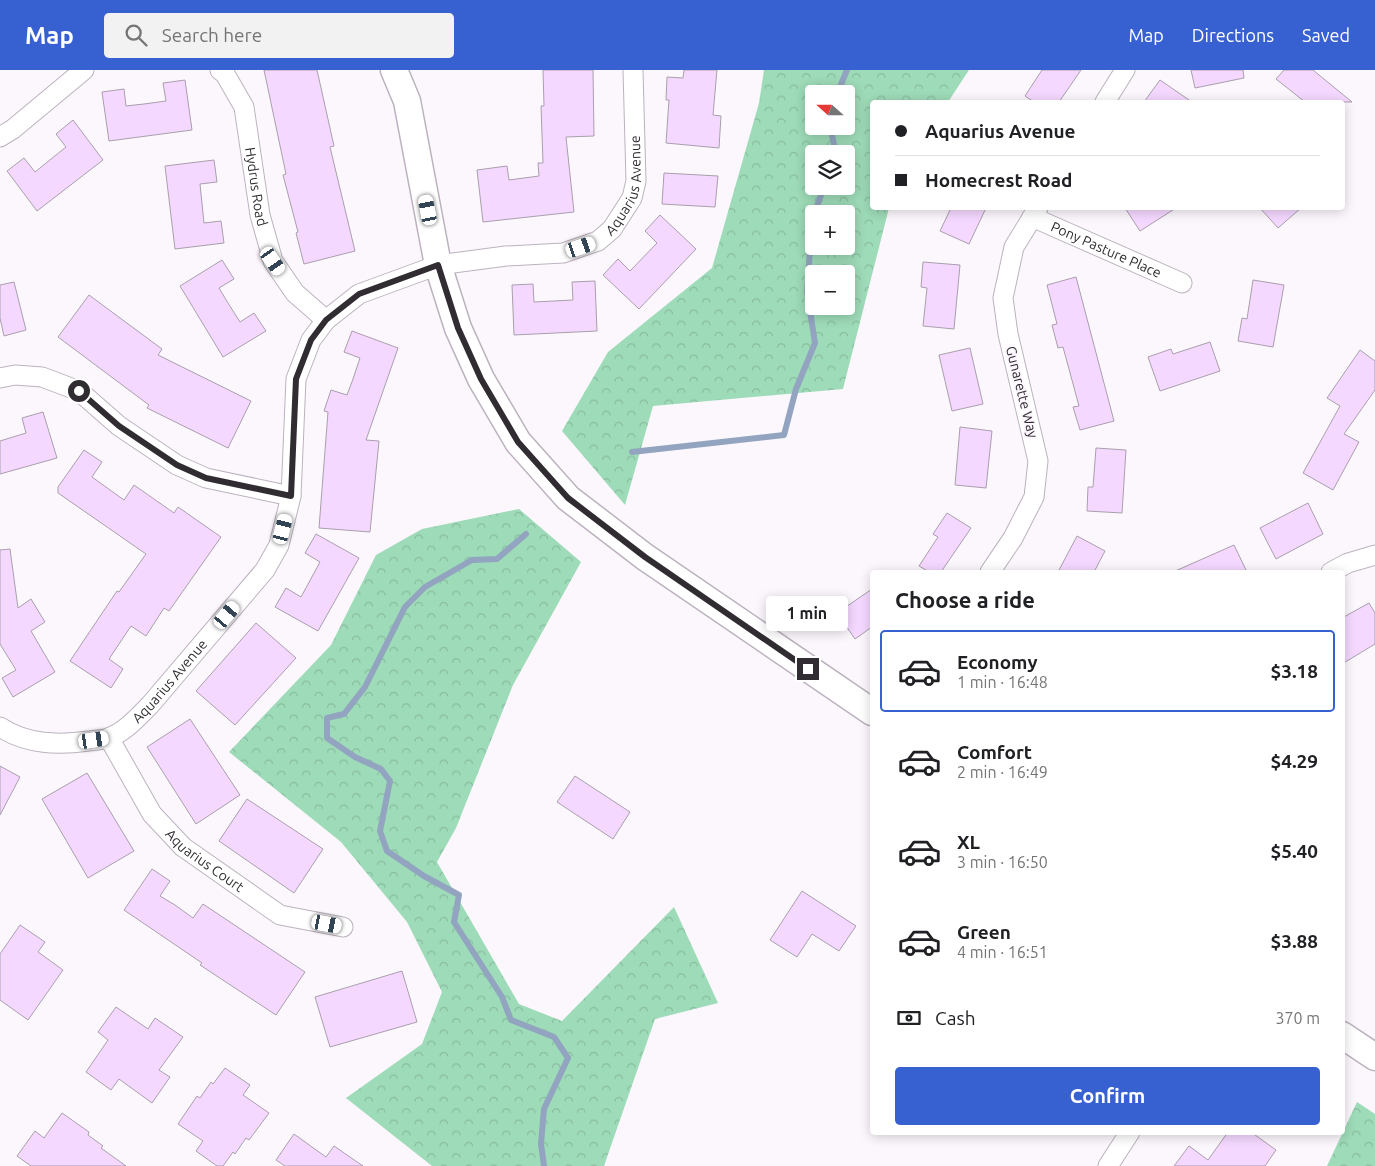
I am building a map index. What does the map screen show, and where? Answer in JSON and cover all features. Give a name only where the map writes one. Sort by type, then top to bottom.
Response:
[{"type":"street","points":[[0,137],[84,70]]},
{"type":"street","name":"Hydrus Road","points":[[220,70],[225,74],[244,107],[260,216],[273,261],[295,293],[326,320]]},
{"type":"street","points":[[394,70],[407,101],[438,265],[458,328],[481,379],[518,442],[568,498],[645,557],[870,711]]},
{"type":"street","name":"Aquarius Avenue","points":[[0,727],[10,734],[35,741],[65,744],[109,738],[130,725],[150,705],[265,570],[279,545],[291,496],[296,379],[311,340],[326,320],[359,294],[438,265],[506,256],[563,253],[598,241],[612,229],[632,198],[636,181],[633,70]]},
{"type":"street","points":[[1105,100],[1125,70]]},
{"type":"street","name":"Pony Pasture Place","points":[[1035,212],[1182,283]]},
{"type":"street","name":"Gunarette Way","points":[[991,570],[1012,538],[1034,497],[1038,461],[1008,334],[1003,298],[1014,247],[1035,212]]},
{"type":"street","points":[[0,378],[15,375],[42,377],[79,391],[119,426],[177,465],[206,478],[291,496]]},
{"type":"street","points":[[1336,570],[1348,563],[1375,554]]},
{"type":"street","name":"Aquarius Court","points":[[109,738],[152,814],[183,848],[280,915],[343,927]]},
{"type":"street","points":[[1345,1037],[1375,1057]]},
{"type":"street","points":[[1108,1166],[1128,1135]]},
{"type":"green space","points":[[764,70],[969,70],[949,100],[870,100],[870,210],[888,210],[843,389],[653,406],[625,505],[562,431],[608,352],[712,268],[759,103]]},
{"type":"green space","points":[[519,509],[581,562],[513,685],[456,828],[437,862],[519,1004],[562,1021],[674,907],[718,1003],[655,1019],[604,1166],[432,1166],[346,1098],[422,1044],[442,992],[407,922],[341,842],[229,752],[331,645],[376,555],[422,529]]},
{"type":"green space","points":[[1357,1102],[1375,1114],[1375,1166],[1327,1166],[1342,1135],[1345,1135],[1345,1128]]},
{"type":"building","points":[[264,70],[317,70],[334,146],[330,147],[355,251],[304,264],[296,233],[298,232],[283,175],[286,174]]},
{"type":"building","points":[[543,70],[593,70],[594,136],[566,137],[574,212],[483,222],[477,170],[507,166],[509,180],[539,176],[538,163],[543,163],[541,106],[544,106]]},
{"type":"building","points":[[684,70],[717,70],[713,115],[721,116],[719,148],[666,143],[669,100],[666,100],[667,77],[683,78]]},
{"type":"building","points":[[1042,70],[1081,70],[1060,100],[1031,100],[1025,96]]},
{"type":"building","points":[[1191,70],[1243,70],[1244,78],[1195,88]]},
{"type":"building","points":[[1284,70],[1313,70],[1352,102],[1345,102],[1345,100],[1302,100],[1276,79]]},
{"type":"building","points":[[185,80],[192,130],[109,141],[102,92],[124,89],[126,106],[166,101],[163,83]]},
{"type":"building","points":[[1160,80],[1189,100],[1145,100]]},
{"type":"building","points":[[73,120],[103,160],[37,211],[7,171],[24,158],[35,172],[66,147],[56,134]]},
{"type":"building","points":[[214,160],[217,182],[200,184],[204,223],[221,221],[224,243],[175,249],[165,166]]},
{"type":"building","points":[[664,173],[718,176],[715,207],[662,204]]},
{"type":"building","points":[[950,210],[985,210],[969,244],[940,231]]},
{"type":"building","points":[[1126,210],[1173,210],[1140,231]]},
{"type":"building","points":[[1262,210],[1299,210],[1278,228]]},
{"type":"building","points":[[660,215],[696,249],[639,309],[603,275],[618,259],[630,271],[657,243],[645,231]]},
{"type":"building","points":[[222,260],[234,279],[219,288],[228,303],[240,322],[254,313],[266,331],[223,357],[180,286]]},
{"type":"building","points":[[923,262],[960,265],[954,329],[923,326],[927,288],[921,287]]},
{"type":"building","points":[[1076,277],[1114,421],[1080,430],[1073,407],[1079,406],[1063,347],[1058,348],[1052,325],[1057,324],[1047,285]]},
{"type":"building","points":[[1253,280],[1284,285],[1273,347],[1238,341],[1242,318],[1247,319]]},
{"type":"building","points":[[595,281],[597,331],[514,335],[512,285],[533,284],[534,302],[573,300],[572,282]]},
{"type":"building","points":[[14,282],[26,330],[4,336],[0,318],[0,285]]},
{"type":"building","points":[[89,295],[162,349],[158,355],[251,401],[228,448],[147,408],[149,405],[58,337]]},
{"type":"building","points":[[352,331],[398,348],[366,440],[379,441],[370,532],[319,528],[328,412],[324,411],[331,390],[347,395],[353,379],[360,358],[344,352]]},
{"type":"building","points":[[1210,342],[1220,371],[1160,391],[1148,357],[1171,349],[1173,354]]},
{"type":"building","points":[[970,348],[983,404],[952,411],[939,355]]},
{"type":"building","points":[[1360,350],[1375,361],[1375,390],[1344,434],[1359,442],[1333,490],[1303,473],[1340,406],[1327,398]]},
{"type":"building","points":[[43,412],[57,458],[0,474],[0,441],[26,433],[22,418]]},
{"type":"building","points":[[960,427],[992,431],[986,488],[955,485]]},
{"type":"building","points":[[1096,448],[1126,450],[1122,513],[1087,511],[1088,487],[1093,487]]},
{"type":"building","points":[[84,450],[102,462],[92,477],[124,500],[134,485],[174,513],[178,507],[221,537],[169,611],[164,608],[146,636],[131,626],[109,659],[123,669],[111,688],[70,661],[117,591],[119,592],[146,554],[58,493],[58,487]]},
{"type":"building","points":[[1308,503],[1323,534],[1276,559],[1260,528]]},
{"type":"building","points":[[947,513],[971,528],[942,570],[926,570],[919,566],[938,537],[933,534]]},
{"type":"building","points":[[316,534],[359,558],[318,631],[275,607],[286,588],[301,597],[320,562],[305,553]]},
{"type":"building","points":[[1077,536],[1105,551],[1095,570],[1059,570]]},
{"type":"building","points":[[1234,545],[1246,570],[1178,570]]},
{"type":"building","points":[[10,549],[18,608],[31,599],[45,622],[31,631],[55,672],[13,697],[2,678],[16,670],[0,644],[0,550]]},
{"type":"building","points":[[870,590],[870,628],[855,639],[837,613]]},
{"type":"building","points":[[1369,603],[1375,613],[1375,644],[1345,662],[1345,616]]},
{"type":"building","points":[[256,623],[296,658],[235,725],[196,691]]},
{"type":"building","points":[[190,719],[240,795],[196,824],[147,747]]},
{"type":"building","points":[[0,766],[20,777],[0,815]]},
{"type":"building","points":[[87,773],[134,851],[88,878],[42,799]]},
{"type":"building","points":[[575,776],[630,812],[613,839],[557,802]]},
{"type":"building","points":[[247,799],[323,849],[294,893],[219,841]]},
{"type":"building","points":[[152,869],[170,881],[160,896],[193,918],[203,904],[305,972],[276,1015],[200,965],[202,963],[124,910]]},
{"type":"building","points":[[802,891],[856,926],[839,951],[812,934],[797,957],[770,940]]},
{"type":"building","points":[[20,925],[45,942],[38,952],[63,970],[28,1020],[0,1000],[0,954]]},
{"type":"building","points":[[402,971],[417,1022],[330,1047],[315,997]]},
{"type":"building","points":[[116,1007],[148,1029],[155,1018],[183,1037],[159,1070],[170,1077],[152,1103],[119,1079],[111,1090],[86,1072],[108,1040],[98,1032]]},
{"type":"building","points":[[225,1068],[250,1085],[243,1095],[269,1113],[249,1140],[246,1138],[235,1154],[233,1152],[223,1166],[217,1166],[196,1151],[203,1141],[178,1124],[197,1096],[200,1098],[211,1082],[213,1084]]},
{"type":"building","points":[[62,1113],[89,1132],[88,1135],[103,1146],[101,1148],[126,1166],[31,1166],[17,1156],[35,1131],[44,1138]]},
{"type":"building","points":[[294,1134],[326,1157],[334,1146],[363,1166],[285,1166],[276,1160]]},
{"type":"building","points":[[1226,1135],[1255,1135],[1276,1150],[1265,1166],[1174,1166],[1189,1146],[1208,1160]]},
{"type":"waterway","points":[[841,85],[847,70]]},
{"type":"waterway","points":[[832,135],[834,145]]},
{"type":"waterway","points":[[817,205],[821,195]]},
{"type":"waterway","points":[[632,452],[784,435],[796,389],[815,343],[807,292],[810,255]]},
{"type":"waterway","points":[[526,534],[497,559],[472,560],[425,587],[405,607],[365,687],[344,714],[327,718],[327,738],[355,757],[381,769],[390,781],[380,831],[387,851],[424,876],[459,895],[454,922],[502,997],[511,1020],[554,1037],[568,1058],[544,1109],[541,1144],[544,1166]]},
{"type":"route","points":[[79,391],[119,426],[177,465],[206,478],[291,496],[296,379],[311,340],[326,320],[359,294],[438,265],[458,328],[481,379],[518,442],[568,498],[645,557],[808,669]]}]
